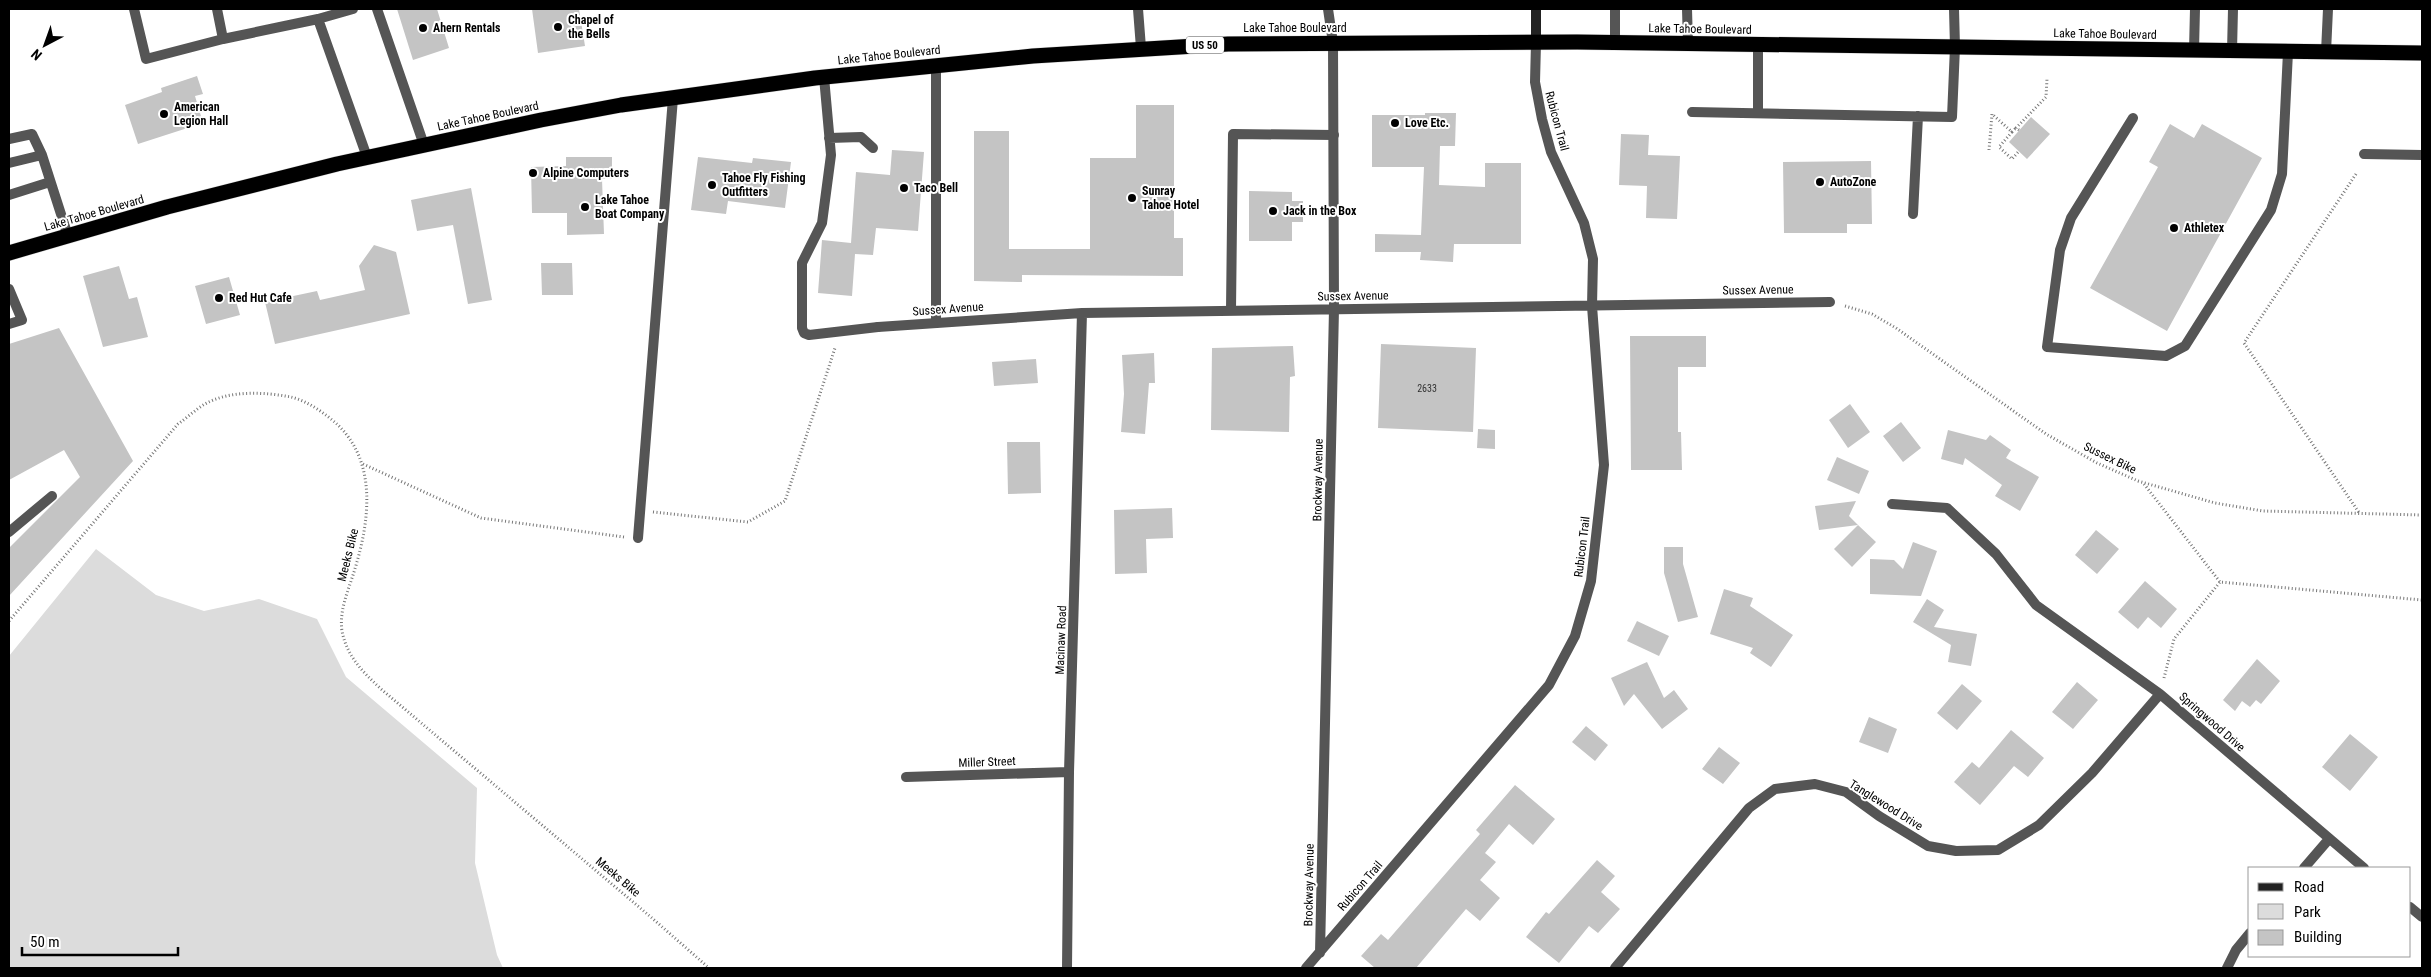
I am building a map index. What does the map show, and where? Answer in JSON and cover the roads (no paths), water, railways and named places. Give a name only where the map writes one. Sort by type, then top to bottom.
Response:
[{"type":"highway","name":"Lake Tahoe Boulevard","points":[[9,253],[176,205],[368,157],[585,112],[824,77],[936,65],[1142,48],[1228,44],[1333,43],[1614,42],[2422,53]]},
{"type":"street","points":[[134,9],[146,59],[355,9]]},
{"type":"street","points":[[217,9],[224,39]]},
{"type":"street","points":[[377,9],[424,145]]},
{"type":"street","points":[[1138,9],[1142,48]]},
{"type":"street","name":"Brockway Avenue","points":[[1320,953],[1334,309],[1333,43],[1328,9]]},
{"type":"street","points":[[1536,9],[1536,43]]},
{"type":"street","points":[[1614,42],[1615,9]]},
{"type":"street","points":[[1687,9],[1688,44]]},
{"type":"street","points":[[1692,112],[1952,117],[1955,47],[1954,9]]},
{"type":"street","points":[[2194,50],[2195,9]]},
{"type":"street","points":[[2232,51],[2233,9]]},
{"type":"street","points":[[2326,52],[2328,9]]},
{"type":"street","points":[[318,19],[368,157]]},
{"type":"street","name":"Rubicon Trail","points":[[1306,968],[1549,685],[1575,636],[1591,581],[1604,464],[1592,306],[1593,259],[1584,223],[1551,152],[1542,119],[1535,82],[1536,43]]},
{"type":"street","points":[[1758,44],[1758,113]]},
{"type":"street","points":[[2133,118],[2071,218],[2060,250],[2047,347],[2166,356],[2185,346],[2271,210],[2282,174],[2288,52]]},
{"type":"street","points":[[936,65],[936,323]]},
{"type":"street","points":[[824,77],[829,138],[861,138],[873,148]]},
{"type":"street","points":[[638,538],[673,98]]},
{"type":"street","points":[[1913,214],[1918,116]]},
{"type":"street","points":[[9,139],[32,134],[42,155],[68,236]]},
{"type":"street","points":[[1231,310],[1233,134],[1334,135]]},
{"type":"street","name":"Sussex Avenue","points":[[829,138],[831,155],[822,223],[802,263],[802,328],[804,333],[809,335],[878,327],[1082,313],[1830,302]]},
{"type":"street","points":[[2364,154],[2422,155]]},
{"type":"street","points":[[9,163],[42,155]]},
{"type":"street","points":[[9,195],[50,182]]},
{"type":"street","points":[[9,289],[22,320],[9,324]]},
{"type":"street","name":"Macinaw Road","points":[[1067,968],[1069,772],[1082,313]]},
{"type":"street","points":[[9,532],[52,496]]},
{"type":"street","name":"Springwood Drive","points":[[1892,504],[1947,508],[1996,554],[2036,605],[2160,694],[2363,867]]},
{"type":"street","name":"Tanglewood Drive","points":[[1615,968],[1749,808],[1775,789],[1815,784],[1846,792],[1879,816],[1928,846],[1956,851],[1998,850],[2039,825],[2092,772],[2160,694]]},
{"type":"street","name":"Miller Street","points":[[906,777],[1069,772]]},
{"type":"street","points":[[2305,867],[2329,839]]},
{"type":"street","points":[[2411,908],[2422,917]]},
{"type":"street","points":[[2227,968],[2236,950],[2248,936]]},
{"type":"place","name":"Chapel of the Bells","points":[[558,27]]},
{"type":"place","name":"Ahern Rentals","points":[[423,28]]},
{"type":"place","name":"American Legion Hall","points":[[164,114]]},
{"type":"place","name":"Love Etc.","points":[[1395,123]]},
{"type":"place","name":"Alpine Computers","points":[[533,173]]},
{"type":"place","name":"AutoZone","points":[[1820,182]]},
{"type":"place","name":"Tahoe Fly Fishing Outfitters","points":[[712,185]]},
{"type":"place","name":"Taco Bell","points":[[904,188]]},
{"type":"place","name":"Sunray Tahoe Hotel","points":[[1132,198]]},
{"type":"place","name":"Lake Tahoe Boat Company","points":[[585,207]]},
{"type":"place","name":"Jack in the Box","points":[[1273,211]]},
{"type":"place","name":"Athletex","points":[[2174,228]]},
{"type":"place","name":"Red Hut Cafe","points":[[219,298]]}]
